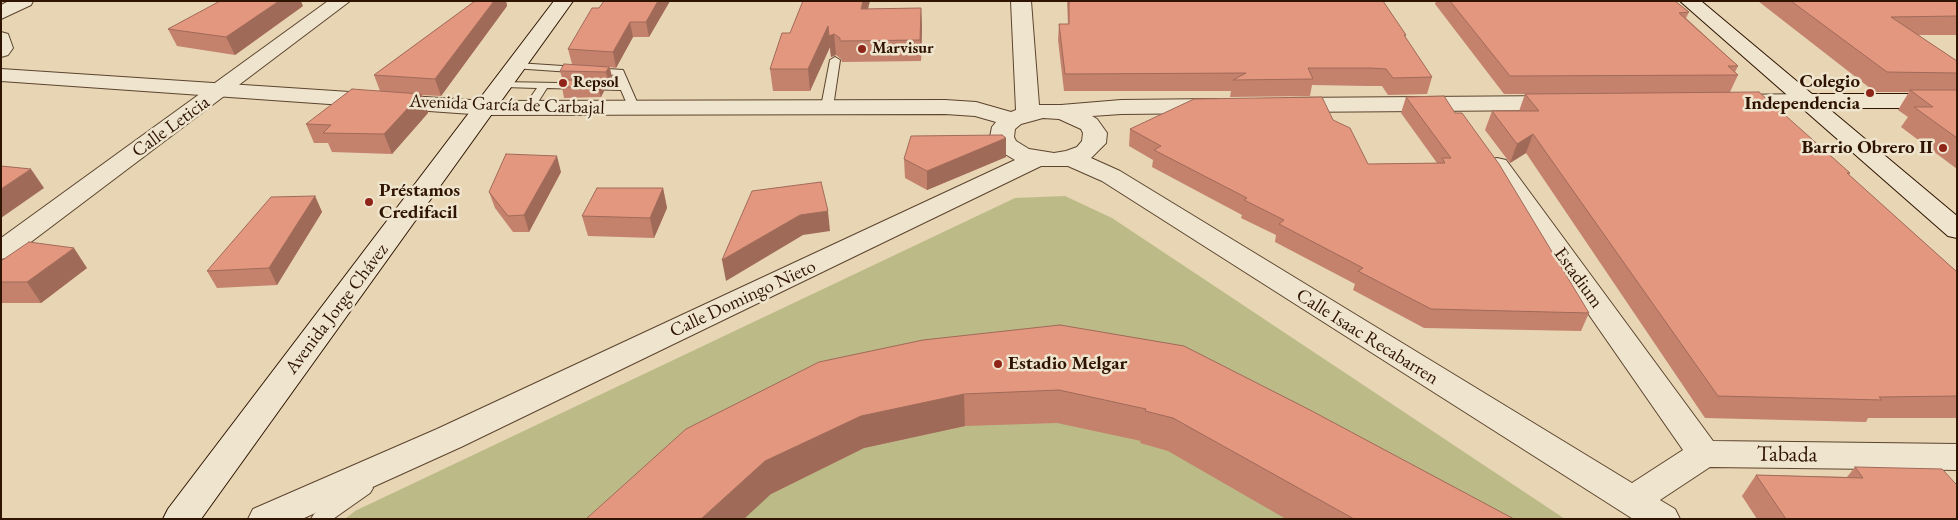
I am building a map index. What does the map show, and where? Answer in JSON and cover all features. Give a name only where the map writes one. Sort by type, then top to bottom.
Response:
[{"type":"street","points":[[1,13],[24,1]]},
{"type":"street","name":"Calle Leticia","points":[[1,251],[341,1]]},
{"type":"street","name":"Avenida Jorge Chávez","points":[[181,519],[192,508],[564,1]]},
{"type":"street","points":[[1021,1],[1020,116],[1004,127],[1002,137],[1008,146],[1020,154],[1036,159],[1054,160],[1071,158],[1085,152],[1094,143],[1095,133],[1089,124],[1077,117],[1061,112]]},
{"type":"street","points":[[1689,1],[1957,230]]},
{"type":"street","points":[[1,38],[3,48],[1,50]]},
{"type":"street","name":"Avenida García de Carbajal","points":[[1,75],[486,108],[945,107],[1020,116],[1043,111],[1061,112]]},
{"type":"street","points":[[1708,102],[1957,101]]},
{"type":"street","name":"Estadium","points":[[1452,103],[1704,454]]},
{"type":"street","points":[[1267,105],[1580,103]]},
{"type":"street","points":[[1061,112],[1121,106],[1238,105]]},
{"type":"street","name":"Calle Isaac Recabarren","points":[[1071,158],[1111,176],[1662,519]]},
{"type":"street","name":"Calle Domingo Nieto","points":[[266,519],[449,438],[1036,159]]},
{"type":"street","points":[[1632,500],[1704,454]]},
{"type":"street","name":"Tabada","points":[[1704,454],[1957,457]]},
{"type":"lane","points":[[827,108],[835,60]]},
{"type":"lane","points":[[510,75],[619,72],[634,108]]},
{"type":"lane","points":[[510,75],[544,85],[625,87]]},
{"type":"lane","points":[[529,108],[544,85]]},
{"type":"lane","name":"Calle Domingo Nieto","points":[[320,519],[342,502],[449,438]]},
{"type":"shaded area","name":"Estadio Melgar","points":[[1065,196],[1112,218],[1565,519],[345,519],[355,511],[1015,198]]},
{"type":"building","points":[[220,1],[279,1],[226,37],[168,29]]},
{"type":"building","points":[[475,1],[494,1],[435,79],[374,75]]},
{"type":"building","points":[[604,1],[658,1],[646,22],[630,22],[613,52],[568,49],[592,8],[599,8]]},
{"type":"building","points":[[803,1],[863,1],[861,9],[921,8],[920,40],[840,41],[840,38],[834,34],[829,36],[828,26],[808,69],[770,69],[782,33],[790,33]]},
{"type":"building","points":[[1069,1],[1383,1],[1432,77],[1393,78],[1386,69],[1371,68],[1308,68],[1313,79],[1233,80],[1246,73],[1065,74],[1059,24],[1069,24]]},
{"type":"building","points":[[1450,1],[1675,1],[1689,12],[1679,13],[1738,66],[1728,66],[1738,75],[1510,76]]},
{"type":"building","points":[[1791,1],[1957,1],[1957,16],[1891,17],[1957,61],[1957,73],[1887,72]]},
{"type":"building","points":[[564,64],[609,67],[606,72],[560,71]]},
{"type":"building","points":[[566,80],[601,81],[598,87],[562,87]]},
{"type":"building","points":[[352,89],[421,94],[384,134],[323,133],[331,125],[306,124]]},
{"type":"building","points":[[1910,90],[1957,90],[1957,138],[1914,107],[1933,107]]},
{"type":"building","points":[[1759,92],[1957,272],[1957,396],[1879,397],[1882,400],[1718,396],[1533,134],[1517,144],[1492,111],[1539,111],[1525,94]]},
{"type":"building","points":[[1444,96],[1455,113],[1462,113],[1499,164],[1589,313],[1431,309],[1358,271],[1363,268],[1279,224],[1284,220],[1244,200],[1247,198],[1154,150],[1161,146],[1130,129],[1194,99],[1322,97],[1333,120],[1350,128],[1368,164],[1445,163],[1442,158],[1451,158],[1406,97]]},
{"type":"building","points":[[1002,135],[1006,138],[927,171],[904,159],[911,136]]},
{"type":"building","points":[[506,154],[557,156],[524,215],[508,216],[489,192]]},
{"type":"building","points":[[1,166],[31,169],[1,189]]},
{"type":"building","points":[[821,182],[828,211],[800,215],[722,260],[752,191]]},
{"type":"building","points":[[597,188],[663,188],[650,218],[582,216]]},
{"type":"building","points":[[315,196],[269,268],[207,271],[271,197]]},
{"type":"building","points":[[29,242],[74,248],[27,282],[1,282],[1,261]]},
{"type":"building","points":[[1060,325],[1184,346],[1310,410],[1514,519],[1354,519],[1173,418],[1145,411],[1146,409],[1059,390],[964,394],[861,416],[765,461],[701,519],[586,519],[686,429],[819,362],[923,340]]},
{"type":"building","points":[[1855,467],[1942,469],[1957,484],[1957,519],[1786,519],[1756,475],[1863,478]]},
{"type":"place","name":"Marvisur","points":[[862,49]]},
{"type":"place","name":"Repsol","points":[[563,83]]},
{"type":"place","name":"Colegio Independencia","points":[[1870,93]]},
{"type":"place","name":"Barrio Obrero II","points":[[1943,148]]},
{"type":"place","name":"Préstamos Credifacil","points":[[369,202]]},
{"type":"place","name":"Estadio Melgar","points":[[998,364]]}]
